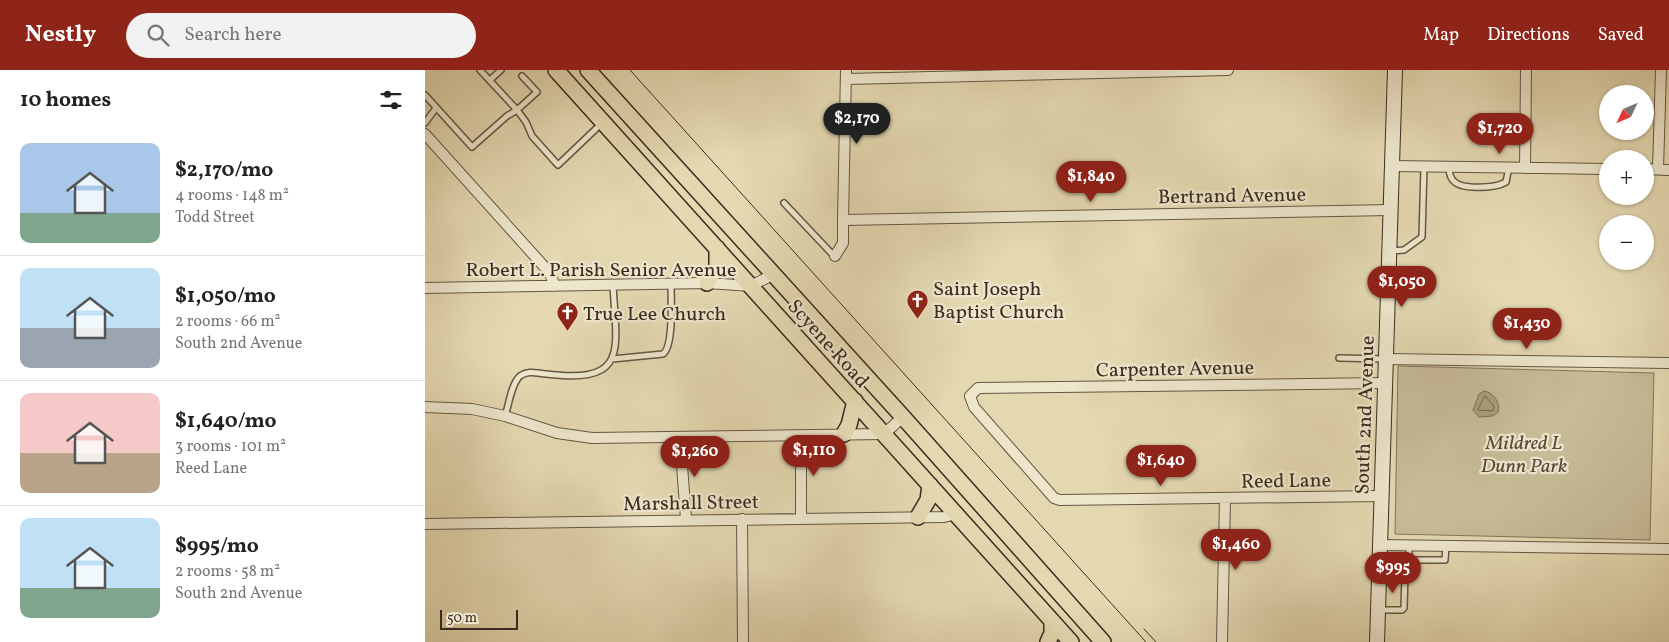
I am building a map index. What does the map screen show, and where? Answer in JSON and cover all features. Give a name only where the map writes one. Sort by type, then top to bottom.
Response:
[{"type":"main road","name":"Scyene Road","points":[[556,70],[1071,642]]},
{"type":"main road","name":"Scyene Road","points":[[588,70],[903,417],[1097,640]]},
{"type":"main road","name":"South 2nd Avenue","points":[[1377,642],[1395,70]]},
{"type":"main road","points":[[707,283],[717,267],[717,248]]},
{"type":"main road","points":[[845,434],[855,401]]},
{"type":"main road","points":[[918,517],[928,500],[930,485]]},
{"type":"main road","points":[[1048,642],[1052,633],[1052,621]]},
{"type":"street","points":[[835,256],[843,242],[846,74],[1228,70]]},
{"type":"street","points":[[1525,168],[1527,70]]},
{"type":"street","points":[[1661,70],[1657,169],[1669,170]]},
{"type":"street","points":[[425,134],[549,272],[555,286]]},
{"type":"street","points":[[1392,166],[1599,169]]},
{"type":"street","name":"Bertrand Avenue","points":[[843,220],[1390,210]]},
{"type":"street","name":"Robert L. Parish Senior Avenue","points":[[425,288],[707,283],[751,286],[774,274]]},
{"type":"street","points":[[1385,359],[1669,364]]},
{"type":"street","name":"Carpenter Avenue","points":[[970,396],[978,388],[1385,383]]},
{"type":"street","name":"Reed Lane","points":[[970,396],[974,407],[1054,498],[1060,500],[1381,496]]},
{"type":"street","points":[[425,407],[472,409],[505,416],[557,433],[592,438],[884,434],[903,417]]},
{"type":"street","points":[[801,436],[801,519]]},
{"type":"street","points":[[680,438],[685,519]]},
{"type":"street","points":[[1222,642],[1225,499]]},
{"type":"street","name":"Marshall Street","points":[[425,524],[944,517],[956,514]]},
{"type":"street","points":[[742,519],[743,642]]},
{"type":"street","points":[[1380,545],[1669,549]]},
{"type":"lane","points":[[480,70],[517,110],[526,122],[532,136],[558,164],[603,122]]},
{"type":"lane","points":[[489,80],[501,70]]},
{"type":"lane","points":[[425,95],[472,147],[537,92],[522,76]]},
{"type":"lane","points":[[425,123],[436,108]]},
{"type":"lane","points":[[1389,251],[1404,250],[1422,237],[1424,166]]},
{"type":"lane","points":[[1449,167],[1451,179],[1459,185],[1490,187],[1506,182],[1509,167]]},
{"type":"lane","points":[[784,203],[835,256]]},
{"type":"lane","points":[[612,359],[663,354],[666,352],[670,342],[671,285]]},
{"type":"lane","points":[[505,416],[518,378],[527,372],[574,377],[597,374],[605,368],[612,359],[616,346],[613,286]]},
{"type":"lane","points":[[1339,358],[1385,359]]},
{"type":"lane","points":[[1378,610],[1402,610],[1405,608],[1405,573],[1409,560],[1409,545]]},
{"type":"lane","points":[[1409,560],[1445,560],[1446,546]]},
{"type":"lane","points":[[1379,573],[1405,573]]},
{"type":"green space","name":"Mildred L Dunn Park","points":[[1398,366],[1654,373],[1650,540],[1395,534]]},
{"type":"water","points":[[1484,391],[1490,393],[1497,402],[1499,409],[1493,416],[1479,417],[1473,410],[1479,394]]},
{"type":"tram line","points":[[630,70],[1146,642]]},
{"type":"tram line","points":[[1144,629],[1156,642]]},
{"type":"place","name":"Saint Joseph Baptist Church","points":[[917,319]]},
{"type":"place","name":"True Lee Church","points":[[567,332]]}]
